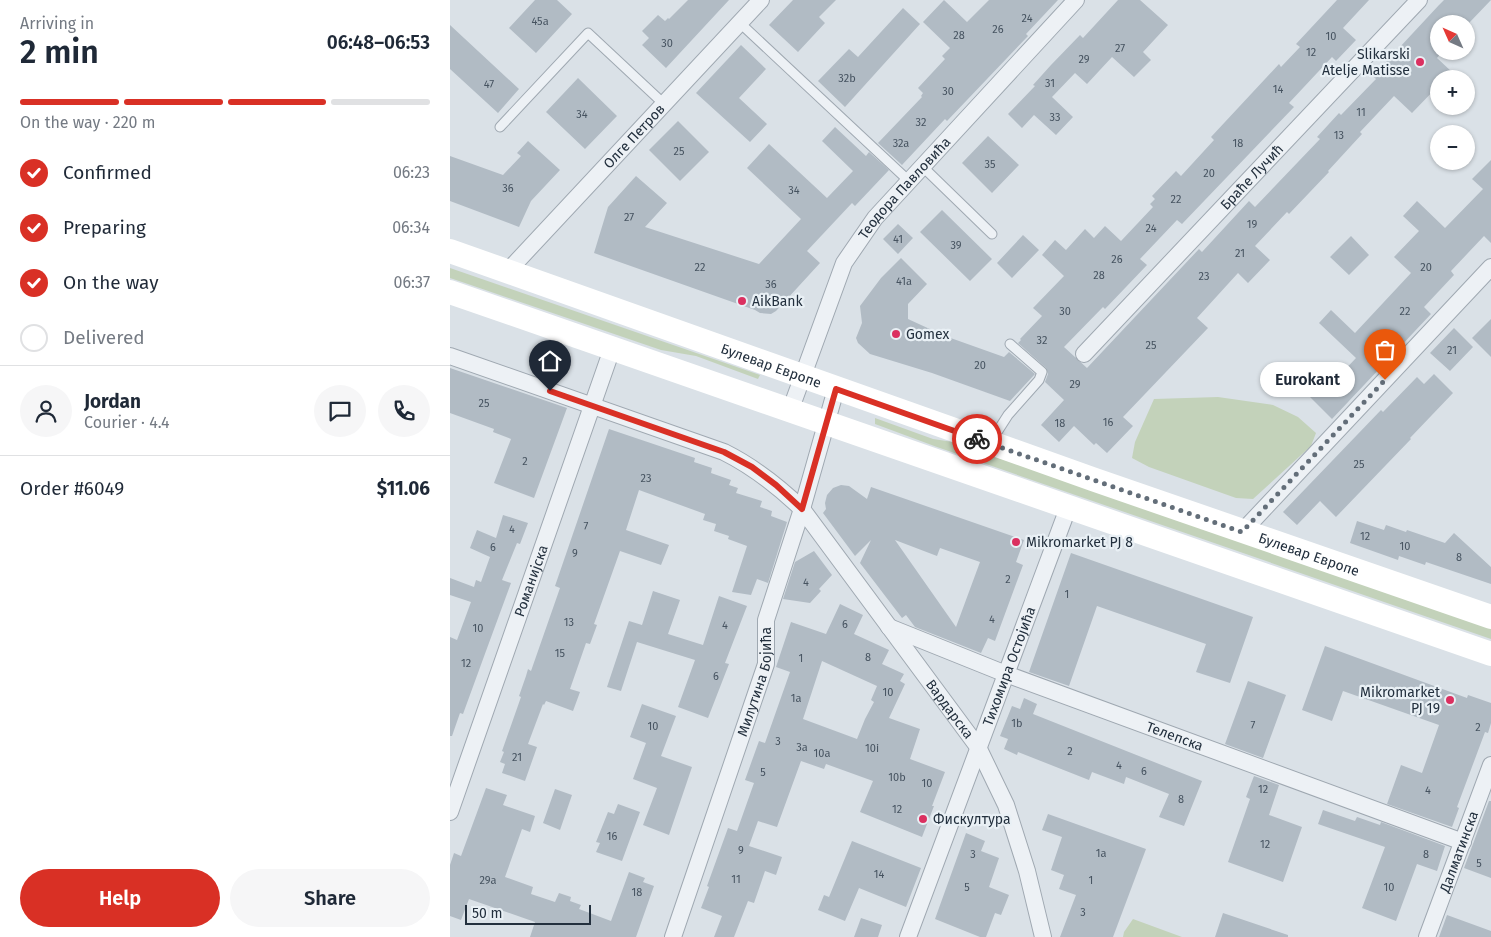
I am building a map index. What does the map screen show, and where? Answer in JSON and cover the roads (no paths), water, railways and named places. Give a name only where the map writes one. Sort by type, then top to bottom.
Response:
[{"type":"main road","name":"Булевар Европе","points":[[450,251],[1242,532],[1491,616]]},
{"type":"main road","points":[[450,292],[1491,654]]},
{"type":"street","name":"Олге Петров","points":[[507,272],[761,0]]},
{"type":"street","name":"Теодора Павловића","points":[[790,411],[844,263],[875,218],[924,168],[1076,0]]},
{"type":"street","name":"Браће Лучић","points":[[1084,354],[1419,0]]},
{"type":"street","points":[[1242,532],[1491,267]]},
{"type":"street","name":"Романијска","points":[[450,812],[612,349]]},
{"type":"street","points":[[450,356],[724,452],[752,467],[776,485],[802,509]]},
{"type":"street","name":"Милутина Бојића","points":[[674,937],[766,664],[766,620],[802,509],[836,389]]},
{"type":"street","name":"Тихомира Остојића","points":[[908,937],[1068,508]]},
{"type":"street","name":"Вардарска","points":[[802,509],[978,747],[1006,805],[1027,871],[1043,937]]},
{"type":"street","name":"Телепска","points":[[889,627],[1006,674],[1463,842]]},
{"type":"street","name":"Далматинска","points":[[1427,937],[1491,765]]},
{"type":"lane","points":[[740,23],[910,182]]},
{"type":"lane","points":[[500,127],[588,33],[664,104]]},
{"type":"lane","points":[[924,168],[992,234]]},
{"type":"lane","points":[[990,443],[1008,415],[1039,380],[1042,372],[1010,344]]},
{"type":"place","name":"Slikarski Atelje Matisse","points":[[1420,62]]},
{"type":"place","name":"AikBank","points":[[742,301]]},
{"type":"place","name":"Gomex","points":[[896,334]]},
{"type":"place","name":"Eurokant","points":[[1385,380]]},
{"type":"place","name":"Mikromarket PJ 8","points":[[1016,542]]},
{"type":"place","name":"Mikromarket PJ 19","points":[[1450,700]]},
{"type":"place","name":"Фискултура","points":[[923,819]]}]
